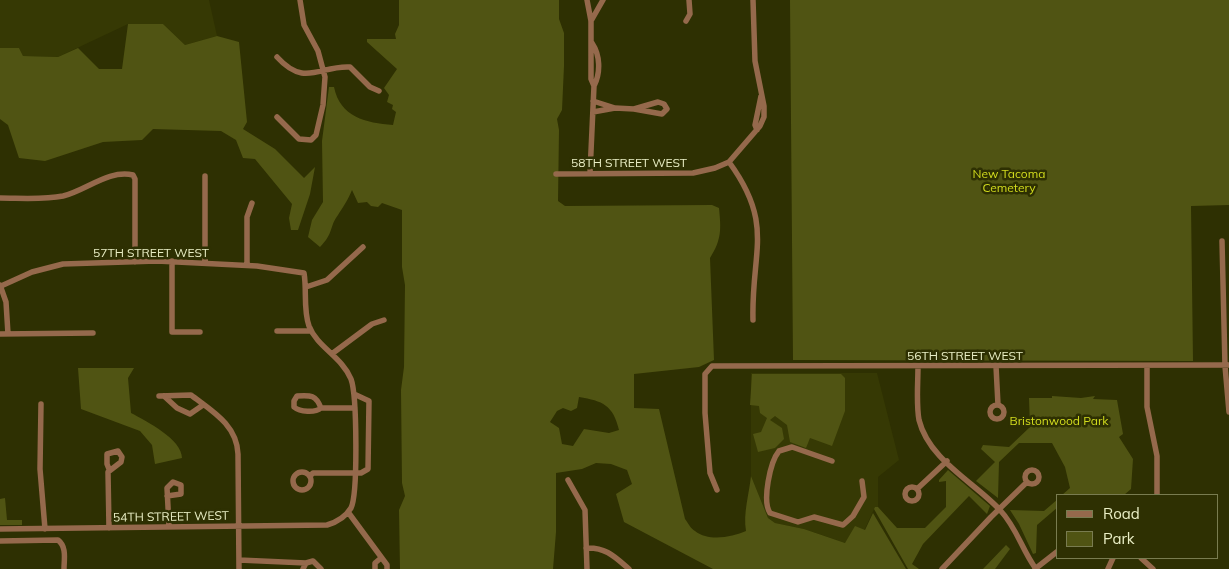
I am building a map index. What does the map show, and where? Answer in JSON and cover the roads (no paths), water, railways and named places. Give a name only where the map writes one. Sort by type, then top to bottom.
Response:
[{"type":"street","points":[[277,118],[299,139],[311,140],[316,135],[325,94],[324,72],[318,51],[304,25],[300,0]]},
{"type":"street","points":[[587,0],[591,21],[591,79],[594,86],[590,174]]},
{"type":"street","points":[[591,21],[602,0]]},
{"type":"street","points":[[686,21],[690,14],[689,0]]},
{"type":"street","points":[[753,0],[755,61],[765,111],[762,123],[729,162],[748,191],[759,225],[753,292],[753,320]]},
{"type":"street","points":[[277,56],[283,64],[307,74],[350,67],[370,87],[380,91]]},
{"type":"street","points":[[594,101],[615,108]]},
{"type":"street","points":[[593,112],[615,108],[634,109],[656,114],[664,113],[667,109],[664,104],[658,102],[634,109]]},
{"type":"street","name":"58TH STREET WEST","points":[[556,174],[693,173],[708,170],[729,162]]},
{"type":"street","points":[[0,198],[57,197],[77,192],[108,177],[124,174],[133,175],[135,179],[135,262]]},
{"type":"street","points":[[205,176],[205,263]]},
{"type":"street","points":[[247,265],[247,217],[252,203]]},
{"type":"street","points":[[1222,241],[1229,408]]},
{"type":"street","points":[[363,247],[327,280],[306,286],[306,318],[311,331],[333,353],[350,378],[355,408],[354,497],[348,512],[387,565],[387,569]]},
{"type":"street","points":[[172,261],[172,332],[200,332]]},
{"type":"street","name":"57TH STREET WEST","points":[[1,285],[48,267],[172,261],[247,265],[304,273],[306,286]]},
{"type":"street","points":[[1,285],[6,302],[8,334]]},
{"type":"street","points":[[333,353],[372,324],[384,320]]},
{"type":"street","points":[[277,331],[311,331]]},
{"type":"street","points":[[0,334],[93,333]]},
{"type":"street","name":"56TH STREET WEST","points":[[717,490],[710,472],[705,374],[709,367],[715,365],[1227,366]]},
{"type":"street","points":[[918,366],[918,410],[921,426],[931,446],[999,508],[1018,535],[1035,569],[1056,553]]},
{"type":"street","points":[[996,366],[998,405]]},
{"type":"street","points":[[1147,366],[1147,407],[1157,456],[1158,494]]},
{"type":"street","points":[[310,476],[313,473],[365,472],[368,469],[370,410],[367,398],[354,394]]},
{"type":"street","points":[[203,405],[190,414],[177,408],[162,396],[191,395],[229,426],[237,442],[239,569]]},
{"type":"street","points":[[321,408],[318,399],[314,396],[297,396],[293,402],[294,406],[299,410],[355,408]]},
{"type":"street","points":[[41,404],[41,475],[45,529]]},
{"type":"street","points":[[832,461],[792,447],[779,451],[773,460],[767,490],[768,510],[770,513],[798,522],[814,517],[843,524],[853,516],[864,497],[862,481]]},
{"type":"street","points":[[917,489],[947,461]]},
{"type":"street","points":[[109,469],[109,528]]},
{"type":"street","points":[[568,480],[585,510],[586,569]]},
{"type":"street","points":[[942,569],[999,508],[1028,482]]},
{"type":"street","points":[[167,496],[169,526]]},
{"type":"street","name":"54TH STREET WEST","points":[[0,529],[327,525],[341,519],[348,512]]},
{"type":"street","points":[[0,541],[60,541],[64,551],[64,569]]},
{"type":"street","points":[[586,548],[603,548],[629,569]]},
{"type":"street","points":[[375,569],[376,563],[381,558]]},
{"type":"street","points":[[1142,559],[1153,569]]},
{"type":"street","points":[[239,560],[305,566],[313,561],[321,569]]},
{"type":"park label","name":"New Tacoma Cemetery","points":[[1009,181]]},
{"type":"park label","name":"Bristonwood Park","points":[[1059,421]]}]
